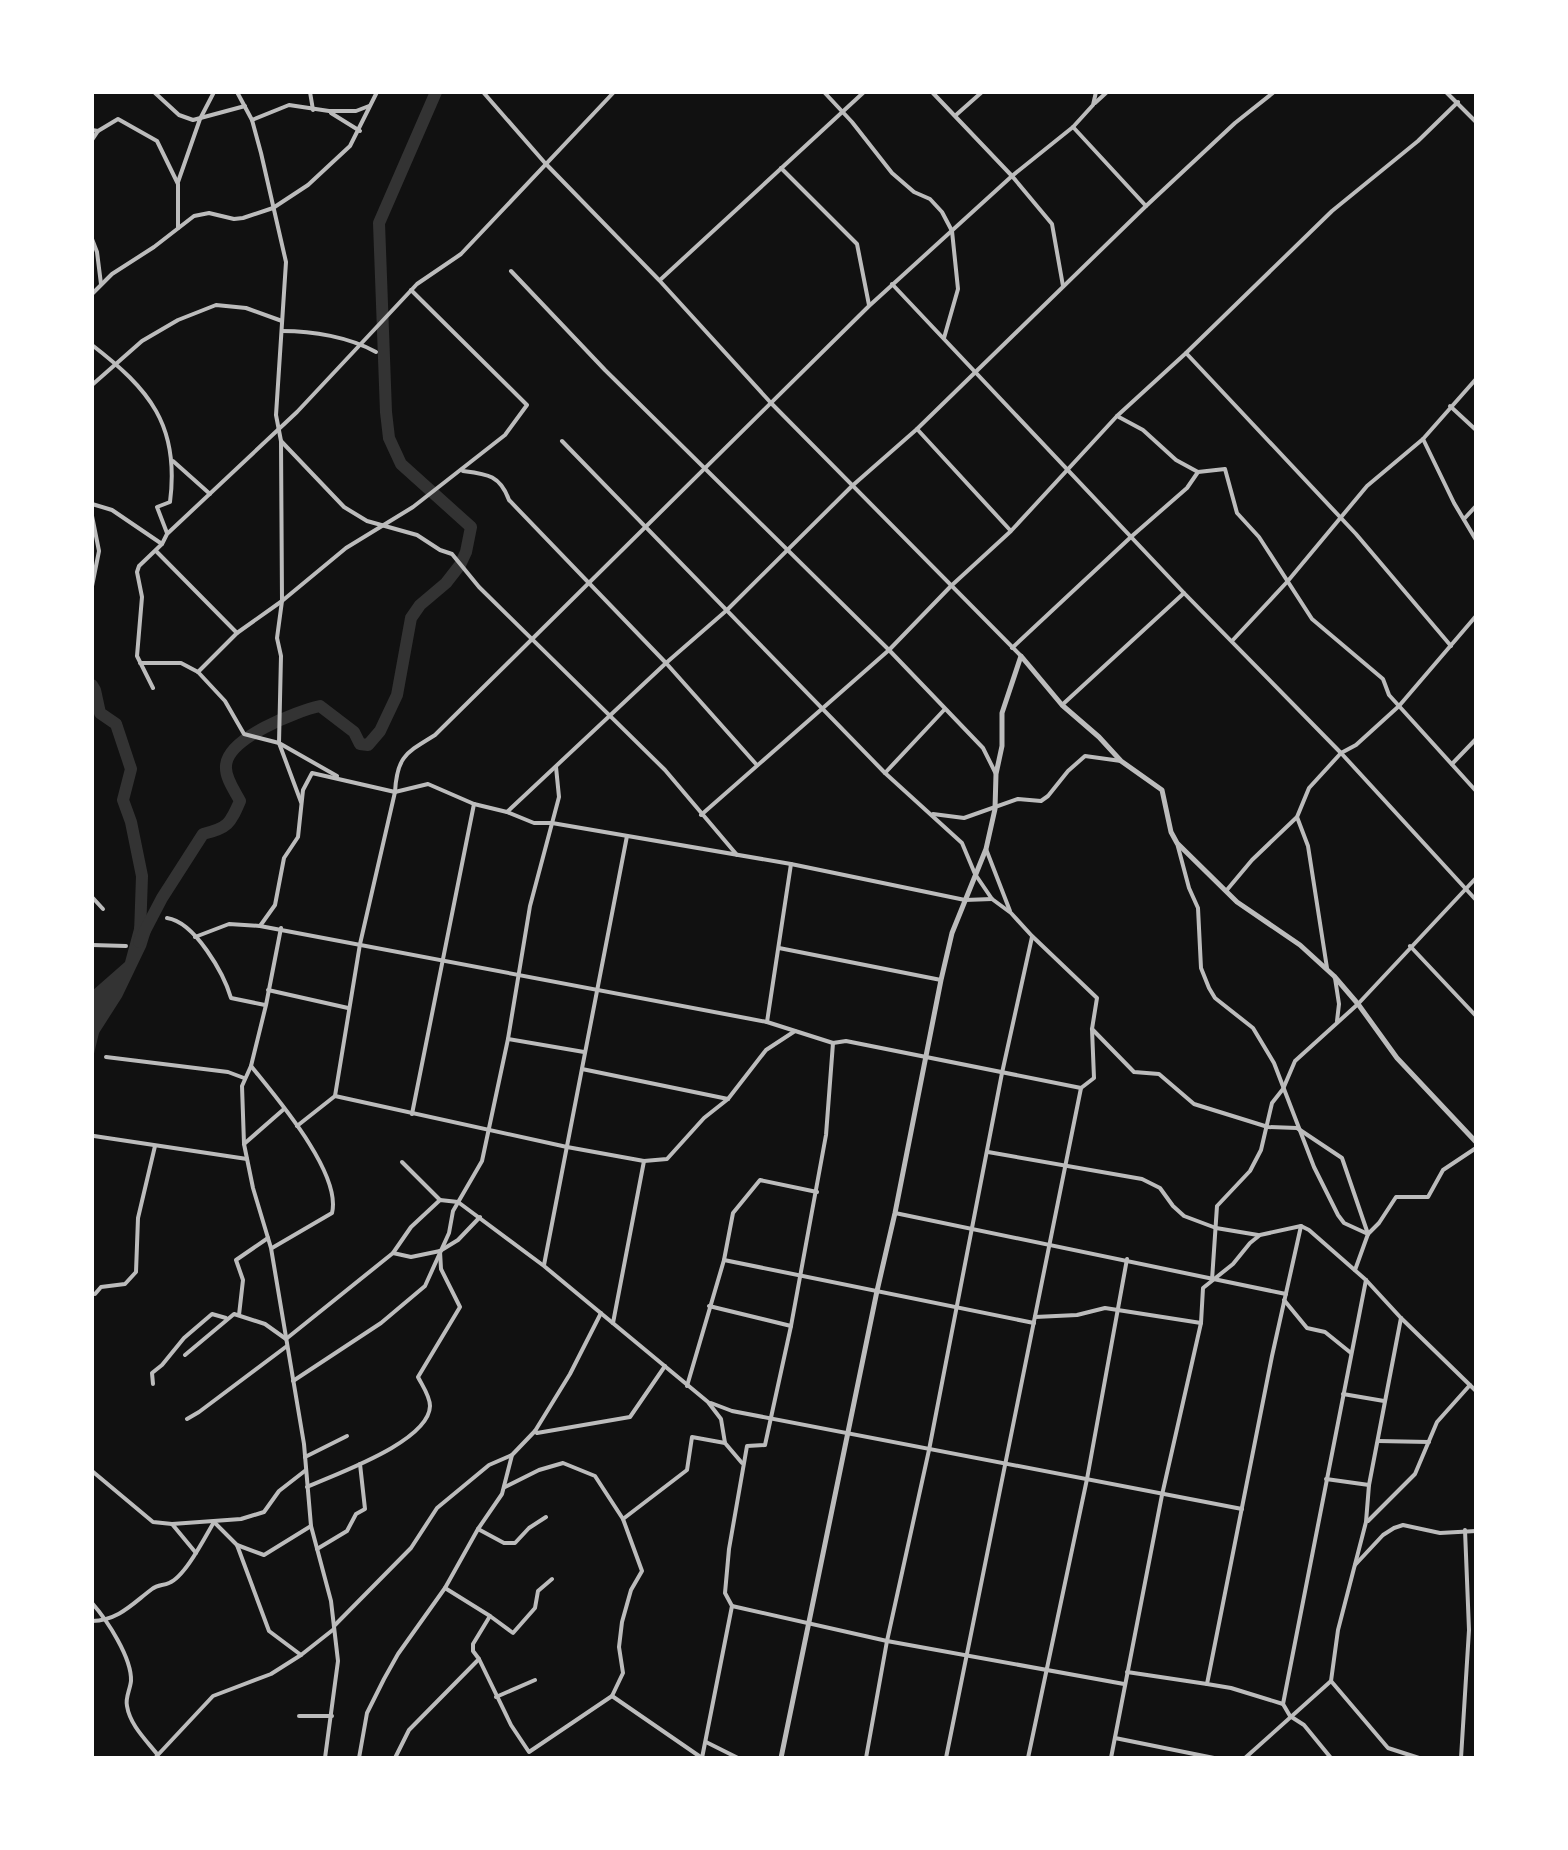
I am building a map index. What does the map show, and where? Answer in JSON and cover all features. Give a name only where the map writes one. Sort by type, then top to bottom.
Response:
[{"type":"street","points":[[154,92],[186,118],[200,119],[245,106]]},
{"type":"street","points":[[178,228],[178,184],[200,119],[214,92]]},
{"type":"street","points":[[237,92],[252,120],[286,262],[276,415],[281,441],[282,601],[277,638],[281,656],[279,743],[302,804]]},
{"type":"street","points":[[310,92],[313,110]]},
{"type":"street","points":[[92,294],[101,284],[202,213],[234,219],[273,208],[308,185],[350,146],[377,92]]},
{"type":"street","points":[[483,92],[545,163],[659,280],[771,403],[1021,656],[1062,705],[1121,761],[1162,790],[1171,832],[1198,908],[1201,968],[1209,988],[1215,998],[1253,1028],[1274,1063],[1297,1128],[1338,1215],[1344,1223],[1368,1234]]},
{"type":"street","points":[[153,688],[137,656],[142,589],[137,572],[167,534],[279,429],[425,276],[461,254],[614,92]]},
{"type":"street","points":[[824,92],[892,173],[914,192],[930,199],[942,212],[952,231],[958,289],[944,338]]},
{"type":"street","points":[[659,280],[864,92]]},
{"type":"street","points":[[932,92],[1012,176],[1052,224],[1063,286]]},
{"type":"street","points":[[956,115],[982,92]]},
{"type":"street","points":[[1093,105],[1096,92]]},
{"type":"street","points":[[297,1126],[335,1096],[360,944],[395,792],[396,775],[409,749],[435,735],[869,306],[1012,176],[1073,127],[1107,92]]},
{"type":"street","points":[[507,812],[727,610],[852,486],[917,429],[1146,206],[1235,123],[1274,92]]},
{"type":"street","points":[[1446,92],[1476,122]]},
{"type":"street","points":[[701,815],[889,650],[951,586],[1011,531],[1117,416],[1332,211],[1418,141],[1458,102]]},
{"type":"street","points":[[252,120],[289,105],[329,111],[356,111],[369,106]]},
{"type":"street","points":[[329,111],[360,131]]},
{"type":"street","points":[[92,140],[95,130],[118,119],[147,133],[157,141],[178,184]]},
{"type":"street","points":[[1073,127],[1146,206]]},
{"type":"street","points":[[781,168],[857,244],[869,306]]},
{"type":"street","points":[[92,239],[101,284]]},
{"type":"street","points":[[511,271],[605,370],[889,650],[983,748],[996,774]]},
{"type":"street","points":[[892,284],[1184,593],[1341,753],[1476,900]]},
{"type":"street","points":[[198,672],[237,633],[282,601],[346,548],[384,526],[461,471],[505,435],[527,405],[411,290]]},
{"type":"street","points":[[92,385],[142,341],[178,320],[216,305],[246,308],[283,321]]},
{"type":"street","points":[[282,331],[307,331],[361,344],[376,352]]},
{"type":"street","points":[[92,345],[116,363],[148,396],[162,423],[173,478],[170,502],[157,507],[167,534]]},
{"type":"street","points":[[1186,353],[1356,534],[1451,646]]},
{"type":"street","points":[[1232,641],[1287,582],[1367,486],[1423,439],[1476,379]]},
{"type":"street","points":[[1450,406],[1476,430]]},
{"type":"street","points":[[1117,416],[1143,430],[1176,460],[1198,472],[1225,469],[1237,513],[1259,537],[1312,619],[1383,679],[1389,695],[1476,791]]},
{"type":"street","points":[[917,429],[1011,531]]},
{"type":"street","points":[[1423,439],[1476,540]]},
{"type":"street","points":[[281,441],[344,507],[361,519],[417,535],[452,554],[479,587],[665,770],[738,857]]},
{"type":"street","points":[[562,441],[885,773],[962,843],[975,874],[992,899],[1011,913],[1097,998],[1092,1029],[1094,1078],[1081,1088],[946,1758]]},
{"type":"street","points":[[171,459],[210,494]]},
{"type":"street","points":[[461,471],[488,474],[504,486],[509,500],[666,663],[756,764]]},
{"type":"street","points":[[1012,648],[1187,488],[1198,472]]},
{"type":"street","points":[[92,504],[112,510],[162,544]]},
{"type":"street","points":[[1464,519],[1476,506]]},
{"type":"street","points":[[92,516],[99,551],[92,586]]},
{"type":"street","points":[[156,551],[237,633]]},
{"type":"street","points":[[1062,705],[1184,593]]},
{"type":"street","points":[[1226,891],[1252,860],[1297,817],[1309,788],[1341,753],[1356,745],[1399,706],[1476,616]]},
{"type":"street","points":[[781,1758],[941,980],[952,933],[986,849],[995,809],[1002,713],[1021,656]]},
{"type":"street","points":[[140,663],[181,663],[198,672],[225,701],[238,729],[244,734],[279,743],[346,781]]},
{"type":"street","points":[[885,773],[944,710]]},
{"type":"street","points":[[1452,764],[1476,739]]},
{"type":"street","points":[[930,814],[964,818],[1018,799],[1041,801],[1085,756],[1121,761]]},
{"type":"street","points":[[293,1381],[381,1323],[425,1286],[453,1223],[453,1211],[482,1161],[508,1039],[530,906],[559,797],[556,767]]},
{"type":"street","points":[[260,926],[275,905],[284,858],[298,837],[303,790],[312,773],[395,792],[428,784],[474,804],[534,823],[552,823],[791,864],[965,900],[992,899]]},
{"type":"street","points":[[412,1114],[474,804]]},
{"type":"street","points":[[1297,817],[1308,846],[1327,970]]},
{"type":"street","points":[[544,1266],[627,836]]},
{"type":"street","points":[[1177,843],[1254,915],[1300,945],[1334,976],[1397,1058],[1476,1142]]},
{"type":"street","points":[[986,849],[1011,913]]},
{"type":"street","points":[[767,1022],[791,864]]},
{"type":"street","points":[[1212,1280],[1217,1206],[1250,1171],[1261,1150],[1272,1103],[1283,1089],[1295,1061],[1358,1004],[1476,878]]},
{"type":"street","points":[[92,897],[103,909]]},
{"type":"street","points":[[167,918],[173,919],[195,937],[224,975],[231,998],[266,1005]]},
{"type":"street","points":[[195,937],[229,924],[281,928],[443,962],[767,1022],[833,1043],[846,1041],[1081,1088]]},
{"type":"street","points":[[281,928],[251,1066],[242,1086],[244,1144],[271,1248],[305,1457],[311,1526],[331,1601],[338,1661],[325,1758]]},
{"type":"street","points":[[866,1758],[887,1641],[929,1450],[1002,1073],[1032,936]]},
{"type":"street","points":[[92,945],[126,946]]},
{"type":"street","points":[[1410,946],[1476,1016]]},
{"type":"street","points":[[779,948],[941,980]]},
{"type":"street","points":[[1334,976],[1339,1004],[1337,1024]]},
{"type":"street","points":[[267,990],[348,1008]]},
{"type":"street","points":[[1092,1029],[1134,1072],[1159,1074],[1194,1104],[1268,1127],[1297,1128],[1342,1158],[1368,1234]]},
{"type":"street","points":[[335,1096],[567,1147],[644,1161],[667,1159],[704,1118],[728,1099],[766,1050],[795,1031]]},
{"type":"street","points":[[508,1039],[584,1052]]},
{"type":"street","points":[[612,1696],[702,1758],[732,1606],[725,1593],[743,1464],[747,1446],[765,1445],[791,1326],[826,1135],[833,1043]]},
{"type":"street","points":[[106,1057],[228,1072],[244,1078]]},
{"type":"street","points":[[251,1066],[285,1108],[324,1169],[334,1204],[332,1213],[271,1248]]},
{"type":"street","points":[[582,1069],[728,1099]]},
{"type":"street","points":[[244,1144],[285,1108]]},
{"type":"street","points":[[94,1136],[247,1159]]},
{"type":"street","points":[[95,1294],[101,1287],[125,1284],[136,1272],[138,1218],[155,1146]]},
{"type":"street","points":[[1355,1270],[1368,1234],[1396,1197],[1428,1197],[1443,1170],[1476,1148]]},
{"type":"street","points":[[988,1152],[1142,1179],[1160,1188],[1184,1216],[1216,1228],[1260,1235],[1301,1226],[1366,1280],[1476,1391]]},
{"type":"street","points":[[613,1323],[644,1161]]},
{"type":"street","points":[[402,1162],[440,1200],[458,1202],[480,1217],[708,1402],[721,1419],[725,1443],[743,1464]]},
{"type":"street","points":[[687,1386],[724,1260],[733,1213],[760,1180],[817,1192]]},
{"type":"street","points":[[286,1339],[393,1253],[411,1227],[440,1200]]},
{"type":"street","points":[[895,1213],[1286,1294]]},
{"type":"street","points":[[393,1253],[411,1257],[440,1251],[458,1240],[480,1217]]},
{"type":"street","points":[[1207,1684],[1301,1226]]},
{"type":"street","points":[[1111,1758],[1162,1495],[1201,1323],[1203,1288],[1233,1264],[1260,1235]]},
{"type":"street","points":[[239,1315],[243,1280],[236,1260],[268,1238]]},
{"type":"street","points":[[307,1487],[386,1452],[408,1438],[427,1415],[430,1407],[428,1396],[418,1377],[460,1307],[441,1269],[440,1251]]},
{"type":"street","points":[[1028,1758],[1087,1479],[1127,1259]]},
{"type":"street","points":[[724,1260],[1035,1320],[1105,1308],[1201,1323]]},
{"type":"street","points":[[1331,1758],[1304,1725],[1290,1716],[1283,1704],[1366,1280]]},
{"type":"street","points":[[1284,1300],[1307,1328],[1325,1332],[1351,1353]]},
{"type":"street","points":[[709,1306],[791,1326]]},
{"type":"street","points":[[92,1603],[107,1620],[128,1663],[131,1679],[126,1704],[135,1726],[156,1756],[213,1696],[271,1674],[334,1628],[411,1548],[437,1508],[489,1465],[512,1455],[535,1431],[570,1374],[601,1313]]},
{"type":"street","points":[[153,1384],[152,1373],[184,1338],[212,1314],[226,1318]]},
{"type":"street","points":[[185,1355],[234,1314],[265,1324],[286,1339]]},
{"type":"street","points":[[1245,1758],[1331,1681],[1338,1630],[1366,1522],[1369,1485],[1401,1318]]},
{"type":"street","points":[[187,1419],[287,1346]]},
{"type":"street","points":[[535,1431],[630,1417],[665,1366]]},
{"type":"street","points":[[1366,1522],[1415,1474],[1437,1422],[1470,1385]]},
{"type":"street","points":[[1343,1394],[1384,1401]]},
{"type":"street","points":[[708,1402],[732,1411],[1242,1509]]},
{"type":"street","points":[[305,1457],[347,1436]]},
{"type":"street","points":[[623,1519],[687,1470],[692,1437],[725,1443]]},
{"type":"street","points":[[1378,1441],[1429,1442]]},
{"type":"street","points":[[359,1758],[367,1713],[384,1679],[445,1588],[505,1487],[512,1455]]},
{"type":"street","points":[[490,1616],[473,1644],[473,1651],[529,1752],[612,1696],[623,1673],[619,1647],[622,1622],[631,1590],[642,1571],[623,1519],[595,1476],[563,1463],[539,1470],[505,1487]]},
{"type":"street","points":[[317,1549],[347,1531],[356,1514],[365,1509],[360,1464]]},
{"type":"street","points":[[92,1471],[153,1522],[172,1524],[241,1519],[264,1512],[279,1491],[306,1470]]},
{"type":"street","points":[[1326,1479],[1369,1485]]},
{"type":"street","points":[[478,1529],[504,1543],[515,1543],[529,1528],[546,1517]]},
{"type":"street","points":[[214,1522],[237,1545],[269,1631],[301,1655]]},
{"type":"street","points":[[92,1621],[107,1620],[134,1605],[152,1588],[171,1583],[196,1553],[214,1522]]},
{"type":"street","points":[[172,1524],[196,1553]]},
{"type":"street","points":[[1355,1566],[1383,1535],[1403,1525],[1440,1533],[1476,1531]]},
{"type":"street","points":[[237,1545],[264,1555],[311,1526]]},
{"type":"street","points":[[1461,1758],[1469,1630],[1465,1530]]},
{"type":"street","points":[[445,1588],[513,1633],[535,1608],[538,1591],[552,1579]]},
{"type":"street","points":[[732,1606],[887,1641],[1124,1684]]},
{"type":"street","points":[[395,1758],[409,1730],[479,1659]]},
{"type":"street","points":[[1126,1672],[1231,1688],[1283,1704]]},
{"type":"street","points":[[496,1697],[535,1680]]},
{"type":"street","points":[[1331,1681],[1388,1748],[1419,1758]]},
{"type":"street","points":[[299,1716],[332,1716]]},
{"type":"street","points":[[1115,1738],[1214,1758]]},
{"type":"street","points":[[706,1742],[738,1758]]},
{"type":"shaded area","points":[[135,925],[151,931],[146,947],[122,997],[99,1033],[92,1062],[92,991],[125,962]]},
{"type":"waterway","points":[[139,942],[162,898],[203,834],[223,827],[237,809],[240,801],[226,771],[229,756],[250,736],[265,727],[320,706],[354,732],[360,744],[368,745],[380,731],[397,695],[411,618],[420,605],[446,583],[466,552],[471,527],[401,464],[389,438],[386,412],[379,223],[436,92]]},
{"type":"waterway","points":[[92,685],[100,713],[116,724],[131,769],[123,800],[131,822],[142,876],[140,934]]}]
